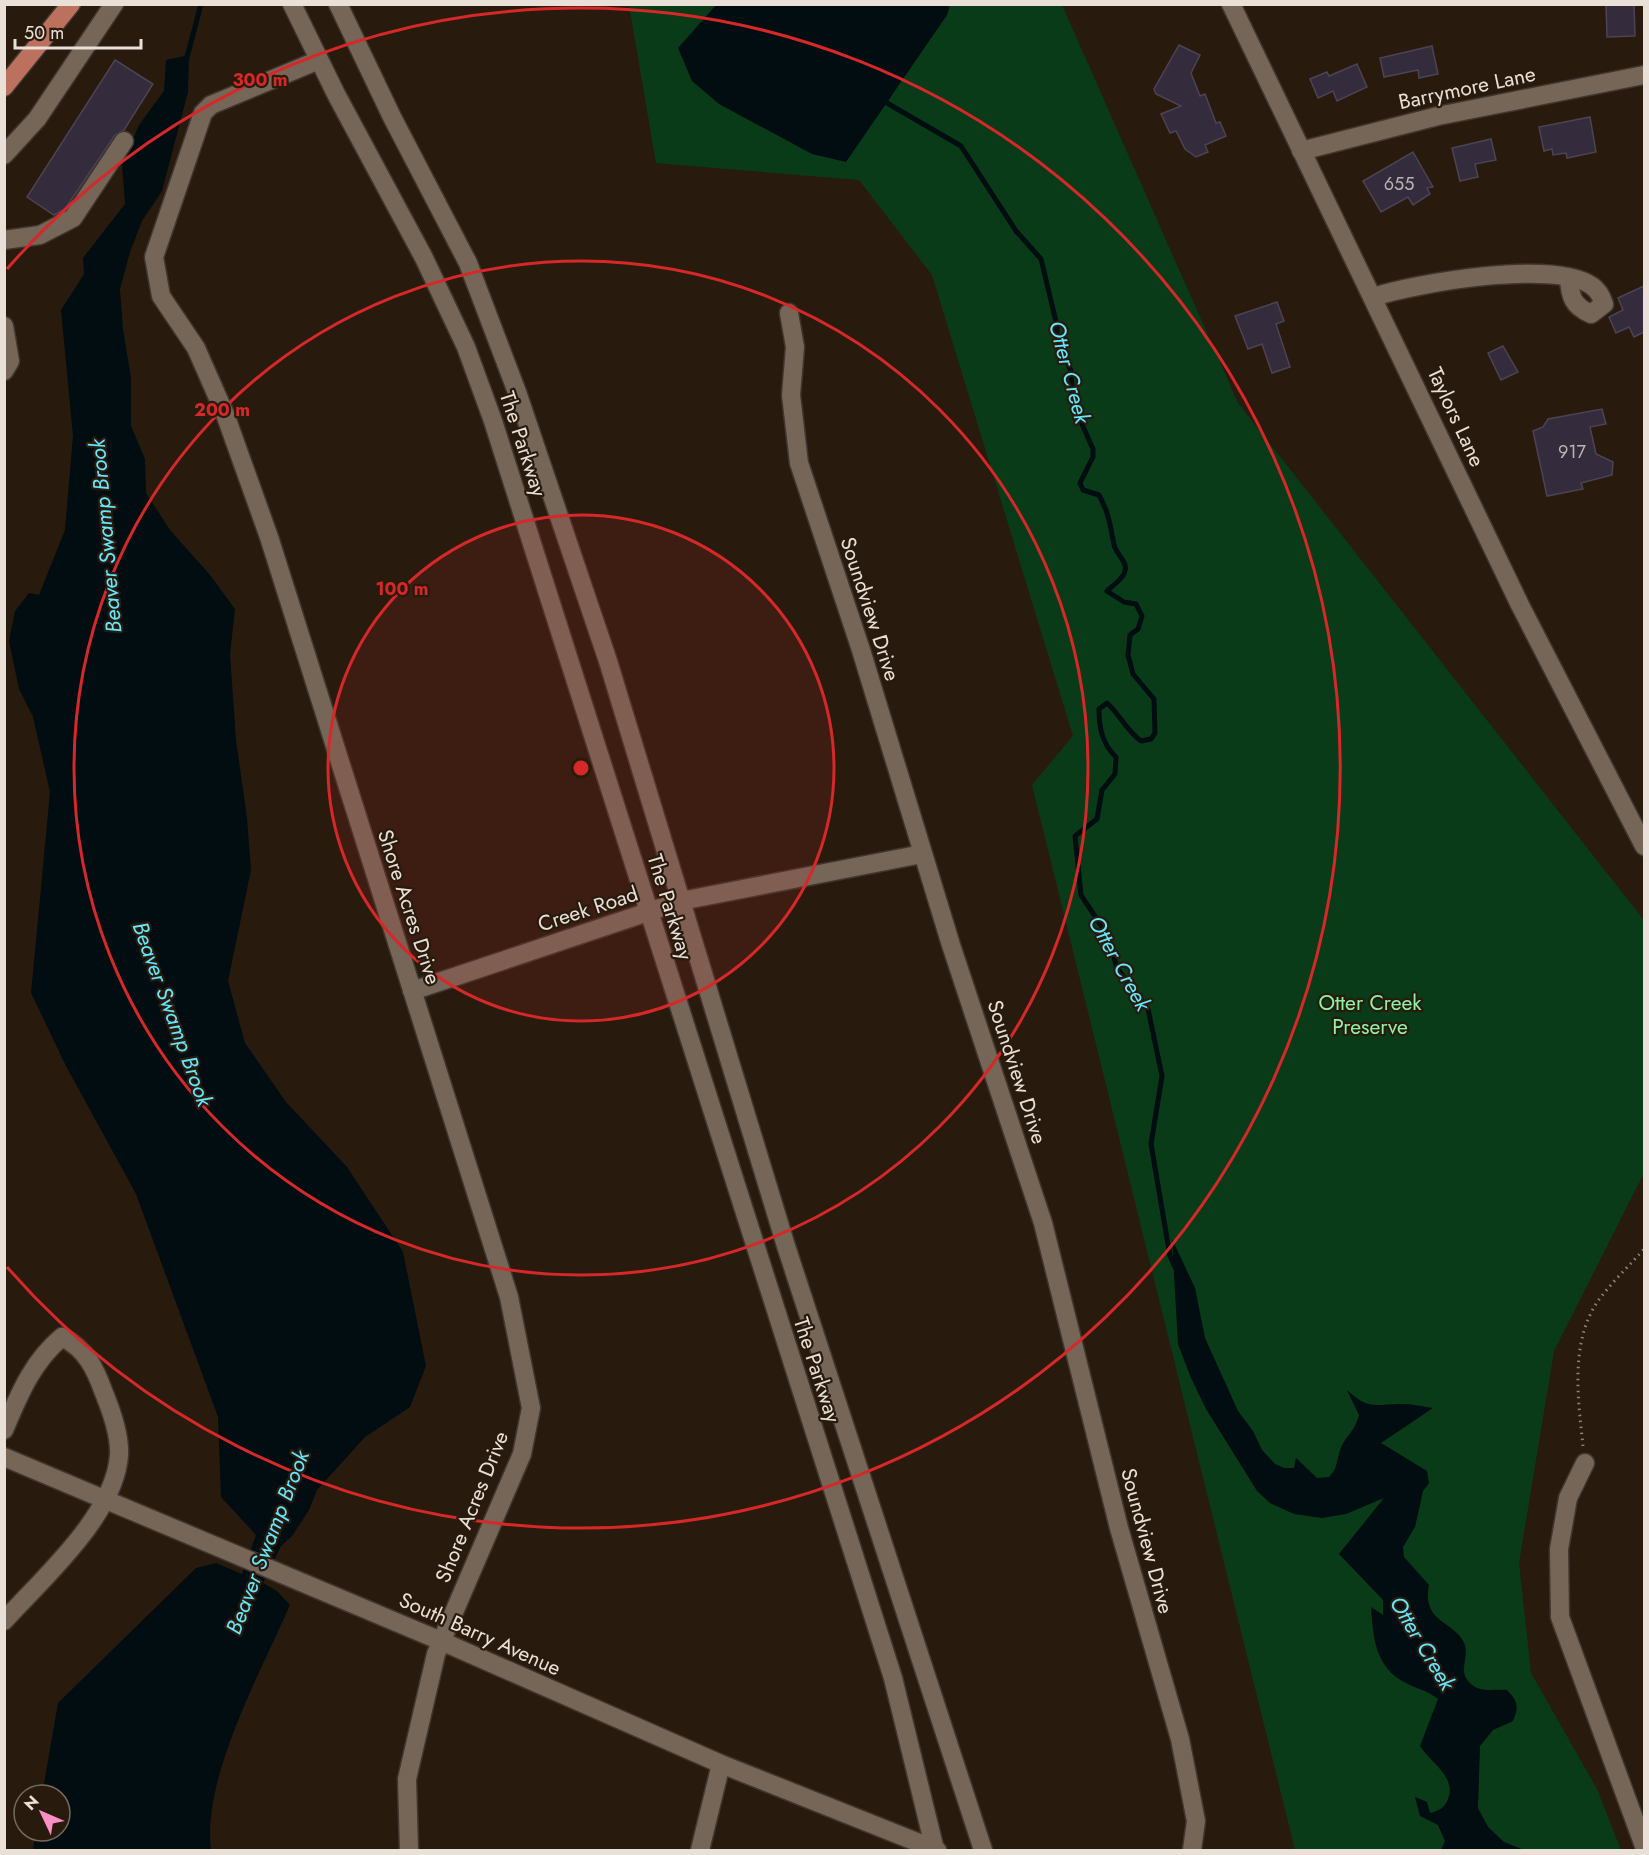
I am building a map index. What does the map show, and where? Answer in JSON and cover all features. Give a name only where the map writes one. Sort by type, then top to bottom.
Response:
[{"type":"main road","points":[[4,87],[71,4]]},
{"type":"street","points":[[4,155],[37,119],[114,4]]},
{"type":"street","name":"The Parkway","points":[[292,4],[319,60],[424,258],[466,347],[493,421],[773,1307],[893,1678],[936,1850]]},
{"type":"street","name":"The Parkway","points":[[338,4],[392,117],[468,263],[517,392],[608,661],[790,1259],[983,1851]]},
{"type":"street","name":"Taylors Lane","points":[[1231,4],[1520,604],[1644,846]]},
{"type":"street","name":"Shore Acres Drive","points":[[319,60],[211,105],[203,114],[154,257],[161,296],[196,348],[225,414],[261,515],[509,1297],[531,1408],[522,1454],[435,1654],[407,1779],[409,1851]]},
{"type":"street","name":"Barrymore Lane","points":[[1301,151],[1438,116],[1644,75]]},
{"type":"street","points":[[4,240],[40,235],[73,218],[124,141]]},
{"type":"street","points":[[1373,297],[1398,290],[1516,274],[1546,273],[1569,278]]},
{"type":"street","name":"Soundview Drive","points":[[789,313],[795,347],[791,395],[799,463],[861,650],[922,854],[1043,1223],[1119,1528],[1180,1739],[1196,1821],[1192,1851]]},
{"type":"street","points":[[4,326],[10,361],[4,371]]},
{"type":"street","name":"Creek Road","points":[[412,991],[681,901],[922,854]]},
{"type":"street","points":[[760,1266],[790,1259]]},
{"type":"street","points":[[773,1307],[804,1299]]},
{"type":"street","points":[[4,1430],[27,1378],[48,1349],[62,1337],[77,1344],[93,1365],[110,1408],[119,1454],[115,1473],[97,1518],[4,1621]]},
{"type":"street","name":"South Barry Avenue","points":[[4,1457],[246,1557],[721,1764],[936,1850]]},
{"type":"street","points":[[1585,1463],[1568,1498],[1559,1549],[1560,1617],[1644,1846]]},
{"type":"street","points":[[700,1851],[721,1764]]},
{"type":"path","points":[[1585,1463],[1577,1387],[1584,1329],[1599,1298],[1644,1249]]},
{"type":"green space","name":"Otter Creek Preserve","points":[[629,5],[1062,5],[1238,403],[1643,919],[1644,1173],[1554,1351],[1519,1563],[1531,1673],[1597,1789],[1621,1850],[1295,1850],[1032,785],[1073,736],[932,275],[859,180],[656,163]]},
{"type":"water","points":[[717,4],[950,5],[947,15],[846,162],[812,154],[719,104],[692,81],[678,48]]},
{"type":"water","points":[[189,55],[188,92],[162,191],[142,221],[130,252],[120,289],[123,329],[131,378],[131,426],[145,459],[146,493],[170,530],[210,575],[235,609],[230,654],[236,740],[247,818],[251,870],[228,981],[245,1043],[286,1102],[347,1167],[403,1252],[426,1366],[410,1407],[365,1437],[317,1490],[309,1510],[292,1536],[281,1546],[263,1583],[277,1591],[290,1605],[236,1725],[224,1758],[215,1790],[211,1821],[211,1850],[33,1850],[34,1843],[72,1843],[72,1783],[44,1783],[58,1703],[196,1568],[216,1563],[242,1574],[256,1535],[221,1497],[218,1417],[136,1194],[66,1066],[31,993],[50,792],[33,717],[19,689],[9,641],[15,611],[29,593],[39,595],[65,530],[73,436],[61,310],[84,274],[83,258],[125,204],[122,165],[139,125],[164,91],[166,60]]},
{"type":"water","points":[[1172,1239],[1195,1288],[1205,1338],[1238,1411],[1253,1431],[1262,1450],[1275,1464],[1284,1468],[1294,1468],[1296,1458],[1317,1478],[1329,1477],[1332,1474],[1342,1445],[1355,1426],[1359,1415],[1347,1390],[1368,1404],[1408,1404],[1433,1408],[1381,1443],[1427,1471],[1429,1483],[1423,1491],[1415,1527],[1403,1547],[1404,1557],[1429,1585],[1428,1598],[1435,1615],[1461,1637],[1466,1650],[1464,1670],[1467,1679],[1479,1689],[1507,1690],[1515,1701],[1517,1708],[1513,1721],[1493,1730],[1480,1746],[1478,1808],[1488,1827],[1504,1842],[1524,1850],[1441,1850],[1445,1841],[1438,1825],[1420,1816],[1415,1797],[1427,1802],[1430,1813],[1445,1805],[1450,1791],[1446,1777],[1420,1746],[1438,1699],[1394,1676],[1387,1668],[1377,1650],[1371,1607],[1383,1615],[1383,1600],[1339,1554],[1384,1498],[1346,1514],[1322,1518],[1294,1514],[1270,1503],[1257,1491],[1206,1409],[1178,1344]]},
{"type":"building","points":[[1606,4],[1634,4],[1635,36],[1607,37]]},
{"type":"building","points":[[1179,45],[1200,55],[1191,73],[1200,96],[1205,94],[1216,123],[1220,122],[1226,136],[1205,145],[1208,152],[1196,157],[1185,149],[1176,131],[1170,133],[1161,114],[1181,106],[1156,94],[1154,89]]},
{"type":"building","points":[[1432,46],[1438,74],[1419,78],[1418,70],[1384,77],[1380,58]]},
{"type":"building","points":[[115,60],[153,84],[124,130],[115,135],[65,209],[54,215],[27,197]]},
{"type":"building","points":[[1357,64],[1367,87],[1337,101],[1333,91],[1318,98],[1310,79],[1327,72],[1329,76]]},
{"type":"building","points":[[1590,117],[1596,152],[1567,158],[1566,153],[1553,155],[1552,149],[1544,151],[1539,127]]},
{"type":"building","points":[[1491,139],[1496,160],[1475,164],[1478,177],[1460,181],[1452,148]]},
{"type":"building","points":[[1413,152],[1433,187],[1427,188],[1430,194],[1413,205],[1408,197],[1381,212],[1363,181]]},
{"type":"building","points":[[1644,286],[1644,332],[1634,337],[1629,327],[1616,333],[1609,317],[1623,310],[1618,298]]},
{"type":"building","points":[[1277,302],[1284,321],[1276,324],[1290,367],[1272,373],[1262,344],[1248,349],[1235,316]]},
{"type":"building","points":[[1503,346],[1518,372],[1501,380],[1488,353]]},
{"type":"building","points":[[1602,409],[1606,424],[1590,427],[1596,454],[1613,462],[1612,475],[1581,483],[1583,489],[1547,496],[1533,431],[1543,427],[1548,419]]},
{"type":"waterway","name":"Beaver Swamp Brook","points":[[186,61],[201,4]]},
{"type":"waterway","name":"Otter Creek","points":[[884,99],[887,103],[961,146],[1016,231],[1041,259],[1057,326],[1057,339],[1071,371],[1073,404],[1093,449],[1093,457],[1080,483],[1083,490],[1099,495],[1107,514],[1115,548],[1125,565],[1123,576],[1107,591],[1124,602],[1136,604],[1142,616],[1138,629],[1130,635],[1128,655],[1133,674],[1154,699],[1155,733],[1151,739],[1141,741],[1107,703],[1099,709],[1102,735],[1107,747],[1116,757],[1115,774],[1102,790],[1097,819],[1075,836],[1081,895],[1108,936],[1117,968],[1148,1009],[1162,1076],[1151,1144],[1170,1256],[1175,1267]]}]
